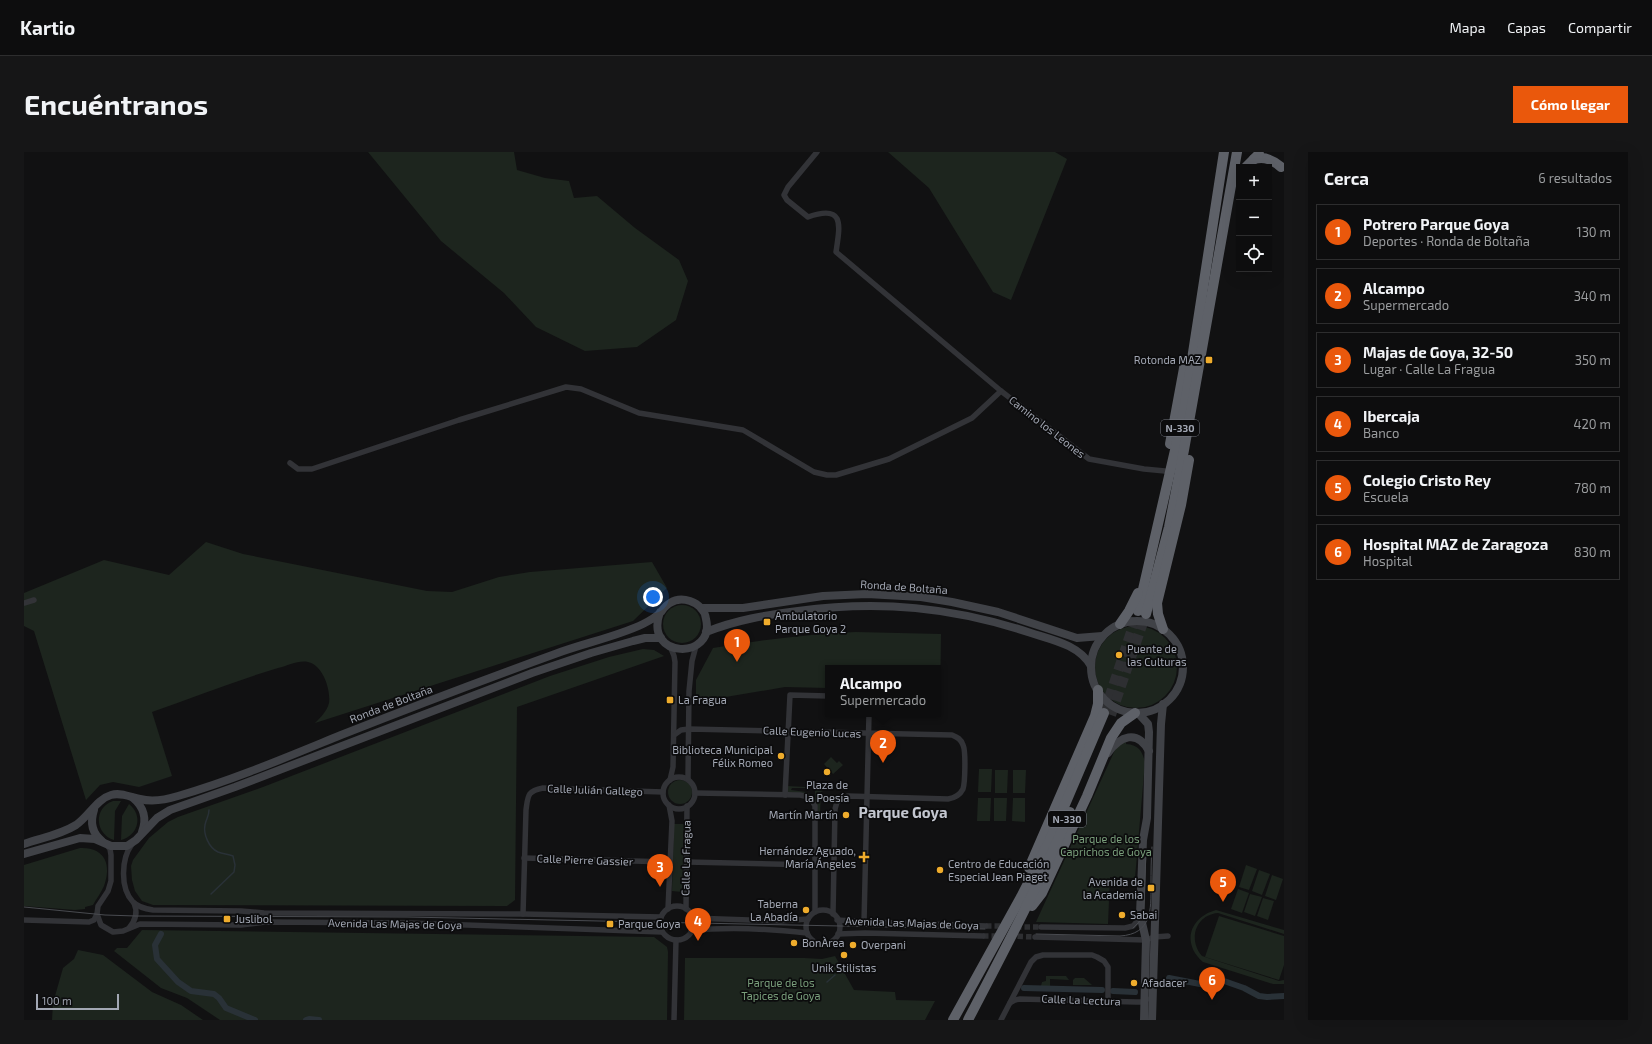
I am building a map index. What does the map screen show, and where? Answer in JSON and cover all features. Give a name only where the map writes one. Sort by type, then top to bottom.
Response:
[{"type":"highway","name":"N-330","points":[[1224,152],[1184,410],[1142,612],[1169,527],[1199,372],[1238,152]]},
{"type":"highway","points":[[1269,152],[1282,169]]},
{"type":"highway","points":[[1249,164],[1257,156],[1268,159],[1282,169]]},
{"type":"highway","points":[[1229,201],[1236,192]]},
{"type":"highway","points":[[1120,624],[1129,611],[1138,593],[1165,471],[1203,262],[1210,242]]},
{"type":"highway","points":[[1163,629],[1158,614],[1157,602],[1181,505],[1191,453],[1200,399],[1199,372]]},
{"type":"highway","points":[[985,961],[989,945],[1027,871],[1086,737],[1097,710],[1098,690]]},
{"type":"highway","points":[[1019,922],[1042,893],[1117,727],[1124,719],[1136,713]]},
{"type":"highway","name":"N-330","points":[[953,1020],[1021,897],[1049,842],[1108,714],[1055,848],[1019,922],[968,1020]]},
{"type":"main road","name":"Ronda de Boltaña","points":[[24,844],[70,828],[88,816],[101,800],[109,796],[118,794],[141,799],[158,800],[186,794],[269,764],[498,674],[584,643],[646,623],[670,603],[676,600],[690,601],[701,608],[743,608],[823,596],[867,594],[921,597],[998,612],[1077,638],[1102,636]]},
{"type":"main road","name":"Ronda de Boltaña","points":[[706,632],[738,620],[790,612],[843,606],[902,606],[971,616],[1024,630],[1075,649],[1091,666]]},
{"type":"main road","points":[[660,612],[657,625],[661,638],[670,646],[683,650],[696,646],[704,637],[708,623],[706,615],[701,608]]},
{"type":"main road","points":[[1136,713],[1154,709],[1163,704],[1174,693],[1179,684],[1182,668],[1182,658],[1176,644],[1163,629],[1147,622],[1138,621],[1120,624],[1110,629],[1102,636],[1093,652],[1091,666],[1094,682],[1098,690],[1109,704],[1117,708],[1136,713],[1145,720],[1149,728],[1147,821],[1143,840],[1140,918],[1150,939],[1153,995],[1152,1020]]},
{"type":"main road","name":"Ronda de Boltaña","points":[[133,843],[157,818],[170,810],[235,787],[532,673],[590,653],[633,641],[645,638],[661,638]]},
{"type":"main road","points":[[1144,1020],[1144,1002],[1150,939],[1154,924],[1163,704]]},
{"type":"main road","points":[[1101,762],[1116,742],[1123,738],[1138,740],[1144,744],[1149,751]]},
{"type":"main road","points":[[127,795],[138,802],[144,813],[145,822],[142,834]]},
{"type":"main road","points":[[96,806],[92,815],[92,823],[96,835],[104,843]]},
{"type":"main road","points":[[24,854],[80,838],[92,838],[104,843],[123,846],[133,843]]},
{"type":"street","name":"Camino los Leones","points":[[817,152],[788,186],[784,195],[787,200],[808,217],[821,212],[830,214],[838,219],[840,226],[836,252],[1001,392],[1089,459],[1144,469],[1165,471]]},
{"type":"street","points":[[290,463],[298,469],[312,469],[459,420],[566,387],[581,389],[639,413],[743,430],[814,472],[827,475],[836,474],[889,459],[972,418],[1001,392]]},
{"type":"street","points":[[24,603],[34,600]]},
{"type":"street","points":[[670,646],[675,662],[674,735],[670,780]]},
{"type":"street","points":[[688,779],[690,671],[696,646]]},
{"type":"street","points":[[785,795],[790,695],[825,696]]},
{"type":"street","points":[[864,922],[869,717]]},
{"type":"street","name":"Calle Eugenio Lucas","points":[[674,735],[681,730],[689,729],[788,731],[956,736],[961,741],[964,748],[962,790],[952,799],[848,796],[837,802],[835,809],[834,914]]},
{"type":"street","points":[[679,777],[688,779],[693,784],[695,793],[693,801],[688,806],[677,808],[669,805],[665,800],[664,792],[666,784],[670,780],[679,777]]},
{"type":"street","name":"Calle Julián Gallego","points":[[523,914],[526,810],[528,796],[532,792],[543,788],[664,792]]},
{"type":"street","points":[[695,793],[805,796],[813,801],[815,806],[815,912]]},
{"type":"street","name":"Calle La Fragua","points":[[668,909],[672,821],[669,805]]},
{"type":"street","name":"Calle La Fragua","points":[[686,909],[688,806]]},
{"type":"street","points":[[24,920],[89,922],[94,920],[97,914],[98,906],[108,891],[111,880],[111,854],[110,849],[104,843]]},
{"type":"street","points":[[129,928],[136,916],[134,903],[127,892],[124,876],[125,860],[129,848],[133,843]]},
{"type":"street","name":"Calle Pierre Gassier","points":[[524,858],[670,862]]},
{"type":"street","points":[[687,862],[815,865]]},
{"type":"street","name":"Avenida Las Majas de Goya","points":[[134,903],[146,909],[153,910],[241,911],[264,913],[523,914],[661,917]]},
{"type":"street","points":[[677,907],[686,909],[692,918],[693,926],[691,931],[686,937],[676,940],[667,937],[662,932],[660,925],[661,917],[668,909],[677,907]]},
{"type":"street","points":[[826,911],[834,914],[837,920],[838,934],[831,942],[821,944],[812,940],[807,933],[806,925],[808,919],[815,912],[826,911]]},
{"type":"street","name":"Avenida Las Majas de Goya","points":[[97,914],[101,924],[109,930],[119,932],[142,924],[400,923],[554,927],[662,932]]},
{"type":"street","points":[[692,918],[781,921],[808,919]]},
{"type":"street","points":[[1041,927],[1125,928],[1133,926],[1140,918]]},
{"type":"street","name":"Avenida Las Majas de Goya","points":[[837,920],[986,926]]},
{"type":"street","points":[[1035,937],[1150,939],[1168,936],[1154,924]]},
{"type":"street","points":[[691,931],[718,929],[781,930],[807,933]]},
{"type":"street","name":"Avenida Las Majas de Goya","points":[[838,934],[865,933],[983,936]]},
{"type":"street","points":[[674,1020],[676,940]]},
{"type":"street","points":[[1001,1020],[1031,962],[1036,957],[1043,955],[1092,955],[1104,961],[1108,967],[1109,974],[1108,1001]]},
{"type":"street","points":[[1144,1002],[1153,995]]},
{"type":"street","name":"Calle La Lectura","points":[[1008,1005],[1020,998],[1144,1002]]},
{"type":"green space","points":[[368,152],[514,152],[517,170],[545,178],[569,181],[574,198],[597,196],[635,228],[679,260],[688,281],[676,320],[637,347],[585,351],[536,327],[504,293],[441,241]]},
{"type":"green space","points":[[888,152],[1055,152],[1067,159],[1011,300],[993,292],[929,188]]},
{"type":"green space","points":[[206,542],[243,554],[427,591],[452,592],[499,577],[530,572],[652,562],[667,588],[633,621],[315,723],[324,714],[328,706],[329,692],[322,673],[313,664],[308,662],[300,662],[246,678],[152,712],[172,776],[139,787],[113,782],[100,785],[86,800],[34,631],[24,626],[24,593],[104,560],[169,575]]},
{"type":"green space","points":[[678,605],[686,605],[693,608],[698,613],[701,624],[698,635],[693,640],[686,643],[678,643],[671,640],[666,635],[663,628],[663,620],[666,613],[671,608]]},
{"type":"green space","points":[[1136,626],[1152,629],[1165,638],[1174,651],[1177,667],[1174,683],[1165,696],[1152,705],[1136,708],[1120,705],[1107,696],[1098,683],[1095,667],[1098,651],[1107,638],[1120,629]]},
{"type":"green space","points":[[856,632],[941,634],[941,665],[825,665],[825,688],[785,687],[696,702],[696,680],[713,648],[749,642],[820,634]]},
{"type":"green space","points":[[643,649],[654,650],[664,656],[517,707],[515,900],[507,906],[153,905],[142,901],[135,891],[132,880],[131,866],[133,860],[149,838],[168,822],[178,817],[263,787],[550,676],[609,657]]},
{"type":"green space","name":"Parque de los Caprichos de Goya","points":[[1126,742],[1126,744],[1139,749],[1145,762],[1135,878],[1110,877],[1108,924],[1036,922],[1115,750],[1119,745]]},
{"type":"green space","points":[[831,757],[837,763],[839,761],[843,765],[833,774],[824,764]]},
{"type":"green space","points":[[979,769],[992,769],[991,792],[978,792]]},
{"type":"green space","points":[[995,770],[1008,770],[1007,793],[995,793]]},
{"type":"green space","points":[[1013,770],[1026,770],[1025,793],[1013,793]]},
{"type":"green space","points":[[680,780],[689,783],[692,792],[689,801],[680,804],[671,801],[668,792],[671,783]]},
{"type":"green space","points":[[811,782],[818,789],[820,787],[823,791],[821,792],[820,813],[818,813],[816,801],[813,797],[799,793],[787,792],[787,786],[806,787],[792,788],[791,790],[806,792],[815,798],[815,790]]},
{"type":"green space","points":[[978,798],[991,798],[990,821],[977,821]]},
{"type":"green space","points":[[994,798],[1007,798],[1006,821],[994,821]]},
{"type":"green space","points":[[1013,798],[1025,798],[1025,822],[1012,821]]},
{"type":"green space","points":[[113,801],[121,801],[115,811],[114,840],[103,832],[99,821],[102,809]]},
{"type":"green space","points":[[129,804],[136,814],[137,824],[132,834],[121,840],[122,816]]},
{"type":"green space","points":[[674,824],[684,824],[682,892],[672,891]]},
{"type":"green space","points":[[80,848],[89,848],[101,854],[107,864],[104,886],[93,905],[85,907],[85,909],[75,910],[24,906],[24,865]]},
{"type":"green space","points":[[1246,865],[1257,869],[1249,890],[1239,887]]},
{"type":"green space","points":[[1259,870],[1270,874],[1262,895],[1252,891]]},
{"type":"green space","points":[[1272,875],[1283,879],[1276,900],[1265,896]]},
{"type":"green space","points":[[1238,889],[1249,893],[1242,913],[1231,909]]},
{"type":"green space","points":[[1250,894],[1262,897],[1255,916],[1244,912]]},
{"type":"green space","points":[[1263,898],[1274,901],[1268,920],[1257,916]]},
{"type":"green space","points":[[1216,910],[1284,930],[1284,934],[1218,913],[1210,915],[1199,923],[1196,929],[1195,943],[1202,956],[1279,981],[1284,980],[1284,984],[1273,984],[1203,962],[1196,955],[1192,947],[1191,939],[1195,925],[1200,918],[1207,913]]},
{"type":"green space","points":[[1219,916],[1284,936],[1284,965],[1279,980],[1205,957]]},
{"type":"green space","points":[[142,930],[654,937],[667,947],[668,952],[667,1020],[220,1020],[187,998],[161,988],[114,951],[117,948],[127,948]]},
{"type":"green space","points":[[78,950],[103,955],[152,992],[181,1005],[203,1020],[52,1020],[53,1003],[63,968],[74,959]]},
{"type":"green space","name":"Parque de los Tapices de Goya","points":[[835,956],[854,990],[895,992],[896,1000],[935,1001],[925,1020],[684,1020],[685,958],[822,959]]},
{"type":"green space","points":[[1046,976],[1066,976],[1069,980],[1050,979],[1050,987],[1041,986],[1042,982],[1046,981]]},
{"type":"green space","points":[[1075,978],[1084,978],[1092,985],[1073,985],[1073,980]]},
{"type":"waterway","points":[[209,810],[205,823],[207,840],[215,850],[220,853],[233,856],[235,865],[234,872],[211,894]]},
{"type":"waterway","points":[[161,934],[155,945],[157,959],[178,982],[191,991],[214,994],[226,1008],[255,1020]]},
{"type":"waterway","points":[[827,982],[835,975]]},
{"type":"waterway","points":[[1169,978],[1200,984],[1224,981],[1244,988],[1259,996],[1284,996]]},
{"type":"waterway","points":[[1024,988],[1102,990]]},
{"type":"waterway","points":[[1113,991],[1135,992]]},
{"type":"waterway","points":[[306,1020],[319,1020]]},
{"type":"tunnel","points":[[1104,713],[1138,611]]},
{"type":"tunnel","points":[[1111,715],[1146,614]]},
{"type":"tunnel","points":[[986,926],[1005,926]]},
{"type":"tunnel","points":[[1016,927],[1041,927]]},
{"type":"tunnel","points":[[983,936],[1001,936]]},
{"type":"tunnel","points":[[1009,936],[1035,937]]},
{"type":"tram line","points":[[1036,934],[1120,936],[1138,931],[1144,926],[1150,912],[1152,847]]},
{"type":"tram line","points":[[1133,928],[1141,920],[1144,910],[1146,849]]},
{"type":"tram line","points":[[24,907],[105,915],[136,916],[407,917],[985,929]]},
{"type":"place","name":"Rotonda MAZ","points":[[1209,360]]},
{"type":"place","name":"Ambulatorio Parque Goya 2","points":[[767,622]]},
{"type":"place","name":"Puente de las Culturas","points":[[1119,655]]},
{"type":"place","name":"Potrero Parque Goya","points":[[737,662]]},
{"type":"place","name":"La Fragua","points":[[670,700]]},
{"type":"place","name":"Biblioteca Municipal Félix Romeo","points":[[781,756]]},
{"type":"place","name":"Alcampo","points":[[883,763]]},
{"type":"place","name":"Plaza de la Poesía","points":[[827,772]]},
{"type":"place","name":"Martín Martín","points":[[846,815]]},
{"type":"place","name":"Hernández Aguado, María Ángeles","points":[[864,857]]},
{"type":"place","name":"Centro de Educación Especial Jean Piaget","points":[[940,870]]},
{"type":"place","name":"Majas de Goya, 32-50","points":[[660,887]]},
{"type":"place","name":"Avenida de la Academia","points":[[1151,888]]},
{"type":"place","name":"Colegio Cristo Rey","points":[[1223,902]]},
{"type":"place","name":"Taberna La Abadía","points":[[806,910]]},
{"type":"place","name":"Sabai","points":[[1122,915]]},
{"type":"place","name":"Juslibol","points":[[227,919]]},
{"type":"place","name":"Parque Goya","points":[[610,924]]},
{"type":"place","name":"Ibercaja","points":[[698,941]]},
{"type":"place","name":"BonÀrea","points":[[794,943]]},
{"type":"place","name":"Overpani","points":[[853,945]]},
{"type":"place","name":"Unik Stilistas","points":[[844,955]]},
{"type":"place","name":"Afadacer","points":[[1134,983]]},
{"type":"place","name":"Hospital MAZ de Zaragoza","points":[[1212,1000]]},
{"type":"district","name":"Parque Goya","points":[[903,813]]}]
